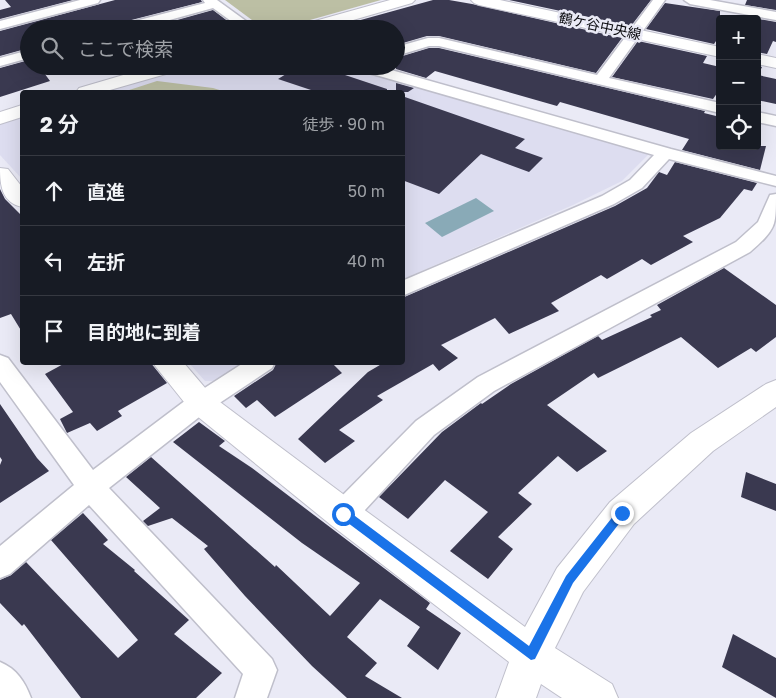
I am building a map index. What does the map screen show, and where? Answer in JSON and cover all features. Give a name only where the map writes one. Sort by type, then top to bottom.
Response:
[{"type":"street","points":[[0,25],[94,0]]},
{"type":"street","points":[[335,20],[407,0]]},
{"type":"street","name":"鶴ケ谷中央線","points":[[479,0],[716,51]]},
{"type":"street","points":[[600,80],[659,0]]},
{"type":"street","points":[[690,0],[739,4],[776,16]]},
{"type":"street","points":[[151,20],[211,2],[238,20]]},
{"type":"street","points":[[405,49],[428,42],[440,42],[716,107]]},
{"type":"street","points":[[0,62],[20,56]]},
{"type":"street","points":[[761,60],[776,63]]},
{"type":"street","points":[[92,90],[143,75]]},
{"type":"street","points":[[392,75],[665,152],[776,181]]},
{"type":"street","points":[[0,118],[20,112]]},
{"type":"street","points":[[761,118],[776,121]]},
{"type":"street","points":[[405,288],[608,200],[636,184],[665,152]]},
{"type":"street","points":[[2,180],[20,198]]},
{"type":"street","points":[[343,514],[425,428],[486,384],[743,248],[763,230],[773,212],[776,198]]},
{"type":"street","points":[[0,364],[90,486],[261,670],[251,698]]},
{"type":"street","points":[[169,365],[202,404],[343,514],[531,655],[598,698]]},
{"type":"street","points":[[0,564],[90,486],[202,404],[260,365]]},
{"type":"street","points":[[516,698],[531,655],[570,580],[622,513],[702,442],[776,392]]},
{"type":"street","points":[[0,678],[15,698]]},
{"type":"shaded area","points":[[150,75],[379,75],[641,148],[648,155],[622,181],[573,205],[405,278],[405,90],[99,90]]},
{"type":"shaded area","points":[[20,114],[20,177],[0,155],[0,120]]},
{"type":"shaded area","points":[[476,198],[494,211],[442,237],[425,223]]},
{"type":"shaded area","points":[[191,365],[249,365],[223,381],[205,381]]},
{"type":"green space","points":[[225,0],[381,0],[310,20],[252,20]]},
{"type":"green space","points":[[157,81],[220,90],[129,90]]},
{"type":"building","points":[[5,0],[73,0],[0,19],[0,10],[11,7]]},
{"type":"building","points":[[115,0],[201,0],[202,2],[131,20],[41,20]]},
{"type":"building","points":[[433,0],[449,0],[622,38],[596,73],[439,36],[427,36],[405,42],[405,20],[361,20]]},
{"type":"building","points":[[509,0],[651,0],[631,26]]},
{"type":"building","points":[[747,0],[776,0],[776,10],[745,5]]},
{"type":"building","points":[[665,3],[720,11],[720,15],[716,15],[716,41],[714,44],[646,29]]},
{"type":"building","points":[[213,10],[226,20],[177,20]]},
{"type":"building","points":[[761,19],[776,22],[776,42],[773,41],[767,54],[761,53]]},
{"type":"building","points":[[20,26],[20,50],[0,56],[0,31]]},
{"type":"building","points":[[638,41],[707,56],[703,63],[716,66],[716,95],[713,99],[612,77]]},
{"type":"building","points":[[429,48],[439,48],[705,111],[704,113],[716,116],[716,150],[761,150],[761,146],[766,146],[760,170],[682,150],[689,139],[560,102],[557,106],[435,71],[426,78],[405,72],[405,55]]},
{"type":"building","points":[[20,62],[20,75],[46,75],[50,81],[0,97],[0,68]]},
{"type":"building","points":[[284,75],[345,75],[387,90],[311,90],[278,79]]},
{"type":"building","points":[[761,76],[776,79],[776,104],[761,101]]},
{"type":"building","points":[[396,83],[414,88],[408,92],[396,90]]},
{"type":"building","points":[[405,97],[525,139],[515,148],[543,158],[529,172],[481,154],[439,194],[405,181]]},
{"type":"building","points":[[675,162],[757,183],[752,191],[744,189],[720,218],[683,236],[693,242],[651,265],[642,259],[607,279],[601,275],[551,303],[559,311],[509,334],[495,318],[441,345],[458,358],[439,371],[433,364],[377,396],[383,400],[339,430],[355,441],[325,463],[298,439],[368,372],[380,365],[405,365],[405,297],[615,206],[647,188],[659,172],[667,175]]},
{"type":"building","points":[[0,189],[5,199],[20,214],[20,329],[11,314],[0,318]]},
{"type":"building","points":[[724,268],[776,305],[776,337],[756,352],[751,348],[718,368],[681,337],[598,378],[594,373],[547,405],[607,451],[577,472],[558,456],[518,493],[532,504],[498,537],[513,549],[488,579],[450,551],[488,512],[445,480],[408,519],[379,497],[442,432],[481,403],[511,384],[598,336],[602,340],[652,317],[650,315],[661,310],[657,305]]},
{"type":"building","points":[[62,365],[152,365],[167,383],[118,411],[122,416],[97,431],[90,423],[67,433],[60,419],[73,412],[45,374]]},
{"type":"building","points":[[276,365],[334,365],[342,373],[275,417],[257,400],[246,408],[234,396],[273,370]]},
{"type":"building","points":[[0,404],[37,458],[49,471],[0,503],[0,465],[2,460],[0,457]]},
{"type":"building","points":[[199,422],[225,441],[219,446],[252,468],[430,603],[426,609],[461,633],[438,670],[407,646],[420,627],[380,599],[347,637],[377,663],[365,676],[402,698],[347,698],[312,666],[245,596],[204,549],[208,546],[172,518],[148,526],[143,521],[160,508],[126,477],[151,457],[275,567],[276,565],[330,616],[360,583],[302,543],[173,442]]},
{"type":"building","points":[[746,472],[776,484],[776,511],[741,497]]},
{"type":"building","points":[[83,513],[108,540],[103,544],[135,570],[189,620],[174,634],[222,673],[196,698],[81,698],[24,624],[22,626],[0,603],[0,580],[11,575],[26,562],[118,658],[138,640],[51,540]]},
{"type":"building","points":[[733,634],[776,658],[776,698],[722,667]]},
{"type":"route","points":[[343,514],[531,655],[570,580],[622,513]]}]
